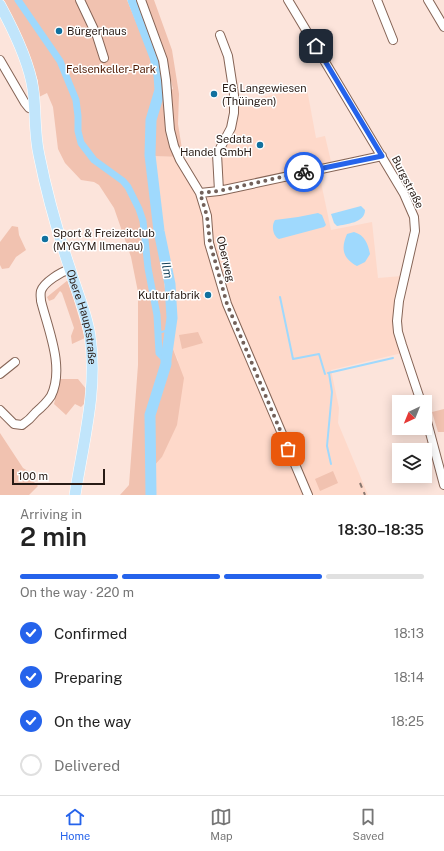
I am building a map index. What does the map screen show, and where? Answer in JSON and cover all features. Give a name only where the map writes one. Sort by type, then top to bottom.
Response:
[{"type":"main road","name":"Obere Hauptstraße","points":[[0,5],[30,74],[33,88],[38,154],[90,336],[92,368],[90,411],[75,495]]},
{"type":"street","points":[[80,0],[97,36],[104,58]]},
{"type":"street","name":"Oberweg","points":[[142,0],[163,60],[170,130],[174,146],[180,160],[200,193],[207,216],[210,243],[227,304],[308,495]]},
{"type":"street","name":"Burgstraße","points":[[288,0],[382,156],[404,194],[414,217],[415,231],[399,301],[397,321],[398,332],[418,395]]},
{"type":"street","points":[[377,0],[393,40]]},
{"type":"street","points":[[428,0],[444,27]]},
{"type":"street","points":[[219,191],[217,154],[231,128],[234,113],[234,96],[228,56],[220,35]]},
{"type":"street","points":[[0,60],[25,103],[29,108],[35,110]]},
{"type":"street","points":[[200,193],[219,191],[382,156]]},
{"type":"street","points":[[0,410],[14,424],[22,425],[43,406],[52,394],[56,376],[56,362],[40,294],[44,286],[49,281],[60,273],[70,269]]},
{"type":"street","points":[[0,374],[15,362]]},
{"type":"street","points":[[431,435],[444,485]]},
{"type":"shaded area","points":[[307,89],[316,138],[325,136],[333,170],[319,173],[331,230],[372,222],[378,278],[402,276],[397,299],[402,353],[331,370],[339,408],[338,423],[368,495],[154,495],[153,467],[162,457],[178,360],[173,349],[156,221],[153,156],[180,157],[198,196],[222,196],[219,153],[236,102]]},
{"type":"green space","name":"Felsenkeller-Park","points":[[3,0],[127,0],[151,58],[163,95],[173,89],[165,56],[145,0],[154,0],[172,50],[179,94],[178,124],[182,149],[180,157],[153,156],[156,221],[173,349],[184,378],[177,425],[162,457],[153,467],[154,495],[120,495],[129,485],[138,365],[138,292],[131,257],[114,208],[99,185],[94,182],[81,180],[65,163],[58,149],[53,107],[47,93],[37,98],[38,81],[27,51]]},
{"type":"green space","points":[[12,226],[18,227],[19,235],[26,250],[16,257],[9,268],[2,269],[0,265],[0,242]]},
{"type":"green space","points":[[68,280],[85,338],[72,344],[71,336],[74,328],[62,293],[60,291],[54,299],[49,301],[47,297]]},
{"type":"green space","points":[[198,332],[203,343],[182,349],[179,335]]},
{"type":"green space","points":[[60,379],[78,379],[87,390],[84,404],[81,407],[75,404],[66,415],[54,404]]},
{"type":"green space","points":[[444,409],[444,432],[438,432],[432,412]]},
{"type":"green space","points":[[0,433],[23,468],[33,474],[29,477],[38,486],[29,495],[0,495]]},
{"type":"green space","points":[[333,471],[338,483],[320,491],[315,479]]},
{"type":"water","points":[[361,206],[365,210],[362,218],[359,220],[337,226],[334,223],[331,214]]},
{"type":"water","points":[[318,213],[322,215],[326,225],[324,227],[279,239],[274,233],[273,225],[275,220]]},
{"type":"water","points":[[354,232],[361,235],[365,240],[370,254],[365,262],[357,266],[348,260],[344,252],[344,244],[347,234]]},
{"type":"waterway","points":[[18,0],[60,61],[76,100],[78,131],[81,143],[94,160],[123,181],[128,187],[139,209],[143,221],[148,268],[157,315],[159,353],[166,360]]},
{"type":"waterway","name":"Ilm","points":[[133,0],[155,57],[159,75],[160,90],[151,120],[150,155],[159,231],[170,284],[172,318],[166,364],[150,415],[151,495]]},
{"type":"waterway","points":[[280,297],[293,359],[319,354],[325,374]]},
{"type":"waterway","points":[[158,333],[169,330]]},
{"type":"waterway","points":[[328,373],[393,358]]},
{"type":"waterway","points":[[329,373],[332,392],[327,446],[331,464]]},
{"type":"railway","points":[[360,483],[365,495]]},
{"type":"way so far","points":[[288,449],[227,304],[210,243],[207,216],[200,193],[219,191],[304,172]]},
{"type":"place","name":"Bürgerhaus","points":[[59,31]]},
{"type":"place","name":"EG Langewiesen (Thüingen)","points":[[214,94]]},
{"type":"place","name":"Sedata Handel GmbH","points":[[260,145]]},
{"type":"place","name":"Sport & Freizeitclub (MYGYM Ilmenau)","points":[[45,239]]},
{"type":"place","name":"Kulturfabrik","points":[[208,295]]},
{"type":"route","points":[[304,172],[382,156],[316,46]]}]
